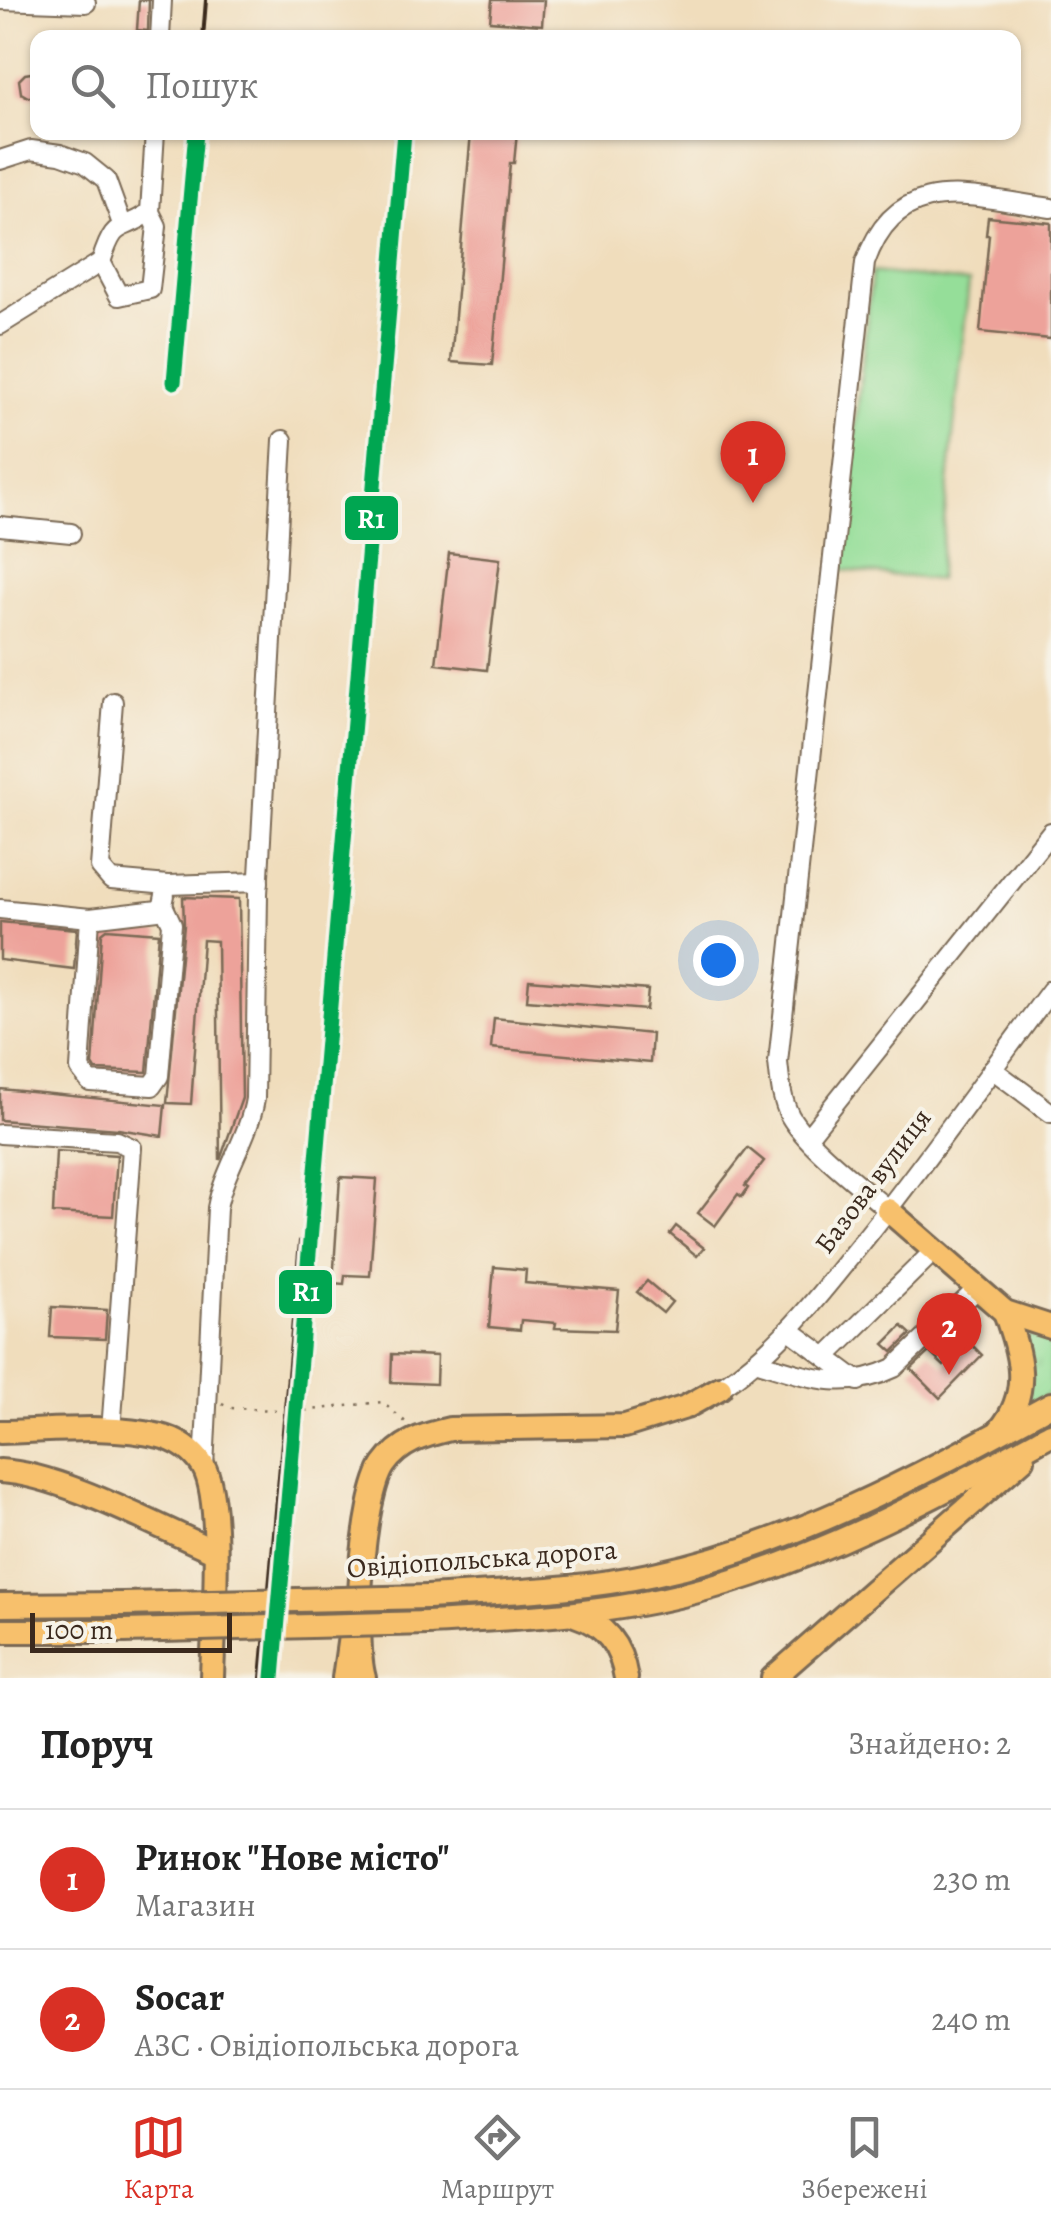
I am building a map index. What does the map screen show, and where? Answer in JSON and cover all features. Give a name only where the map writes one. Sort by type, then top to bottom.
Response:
[{"type":"main road","points":[[888,1210],[1005,1312],[1051,1327]]},
{"type":"main road","points":[[998,1433],[1011,1418],[1022,1382],[1019,1351],[1005,1312]]},
{"type":"main road","points":[[364,1678],[359,1644],[368,1508],[383,1466],[400,1448],[422,1436],[450,1429],[625,1426],[686,1408],[720,1388]]},
{"type":"main road","name":"Овідіопольська дорога","points":[[0,1605],[428,1597],[585,1586],[652,1575],[720,1558],[820,1522],[1051,1404]]},
{"type":"main road","points":[[0,1432],[112,1431],[158,1435],[193,1453],[204,1467],[214,1504],[209,1671]]},
{"type":"main road","points":[[774,1678],[1050,1435]]},
{"type":"main road","name":"Овідіопольська дорога","points":[[0,1631],[428,1624],[572,1614],[693,1592],[798,1560],[927,1500],[1050,1435]]},
{"type":"main road","points":[[0,1472],[37,1477],[65,1487],[214,1551]]},
{"type":"main road","points":[[344,1678],[364,1558]]},
{"type":"main road","points":[[572,1614],[600,1626],[611,1638],[623,1661],[626,1678]]},
{"type":"street","points":[[0,0],[86,4]]},
{"type":"street","points":[[160,30],[162,0]]},
{"type":"street","points":[[101,262],[119,296],[150,289],[157,226],[150,212],[154,140]]},
{"type":"street","points":[[0,160],[32,150],[85,162],[106,180],[122,224]]},
{"type":"street","points":[[888,1210],[808,1137],[791,1117],[781,1093],[780,1046],[866,263],[874,238],[890,218],[913,201],[939,194],[1051,208]]},
{"type":"street","points":[[0,325],[101,262],[110,235],[122,224],[136,222],[150,212]]},
{"type":"street","points":[[204,1467],[217,1208],[220,1190],[252,1117],[255,1099],[259,882],[282,440]]},
{"type":"street","points":[[0,526],[71,532]]},
{"type":"street","points":[[113,702],[100,866],[111,880],[168,885],[259,882]]},
{"type":"street","points":[[808,1137],[1051,832]]},
{"type":"street","points":[[90,918],[80,1069],[90,1082],[152,1086],[159,1076],[172,924],[164,905],[168,885]]},
{"type":"street","points":[[0,909],[90,918],[158,910],[164,905]]},
{"type":"street","name":"Базова вулиця","points":[[720,1388],[758,1362],[790,1331],[888,1210],[1051,990]]},
{"type":"street","points":[[992,1070],[1051,1113]]},
{"type":"street","points":[[0,1134],[117,1140],[132,1148],[112,1431]]},
{"type":"street","points":[[826,1357],[935,1250]]},
{"type":"street","points":[[758,1362],[833,1382],[858,1381],[894,1368],[978,1288]]},
{"type":"street","points":[[1005,1312],[1051,1314]]},
{"type":"street","points":[[790,1331],[858,1381]]},
{"type":"path","points":[[208,1398],[230,1408],[296,1411],[382,1402],[422,1436]]},
{"type":"green space","points":[[872,272],[969,282],[938,580],[840,570]]},
{"type":"green space","points":[[1051,1336],[1051,1393],[1019,1410],[1023,1337]]},
{"type":"building","points":[[139,0],[149,0],[148,30],[137,30]]},
{"type":"building","points":[[492,0],[544,0],[542,25],[490,21]]},
{"type":"building","points":[[30,73],[30,97],[21,93],[19,80]]},
{"type":"building","points":[[470,140],[516,140],[514,163],[510,163],[492,365],[451,362]]},
{"type":"building","points":[[988,217],[1051,223],[1051,339],[980,332]]},
{"type":"building","points":[[449,553],[500,559],[487,670],[436,664]]},
{"type":"building","points":[[183,897],[239,899],[242,1098],[220,1160],[217,941],[203,940],[191,1104],[167,1103],[184,925]]},
{"type":"building","points":[[0,922],[77,929],[74,969],[0,960]]},
{"type":"building","points":[[107,929],[159,933],[147,1072],[96,1070],[93,1065],[102,933]]},
{"type":"building","points":[[529,980],[648,990],[646,1010],[527,1000]]},
{"type":"building","points":[[494,1018],[652,1034],[650,1063],[491,1048]]},
{"type":"building","points":[[0,1089],[165,1105],[162,1136],[0,1120]]},
{"type":"building","points":[[748,1148],[764,1161],[745,1186],[748,1188],[742,1197],[738,1194],[715,1226],[698,1213]]},
{"type":"building","points":[[56,1151],[117,1155],[113,1216],[53,1213]]},
{"type":"building","points":[[340,1177],[377,1179],[370,1276],[345,1275],[344,1284],[333,1283]]},
{"type":"building","points":[[676,1226],[704,1248],[697,1256],[670,1234]]},
{"type":"building","points":[[494,1267],[526,1270],[525,1283],[619,1291],[615,1330],[555,1328],[556,1323],[521,1320],[520,1330],[489,1327]]},
{"type":"building","points":[[647,1281],[672,1302],[663,1313],[637,1292]]},
{"type":"building","points":[[52,1307],[107,1310],[105,1339],[50,1337]]},
{"type":"building","points":[[902,1326],[911,1334],[893,1352],[884,1344]]},
{"type":"building","points":[[968,1341],[982,1355],[940,1398],[911,1369],[929,1352],[944,1366]]},
{"type":"building","points":[[392,1354],[437,1356],[436,1384],[391,1382]]},
{"type":"railway","points":[[204,30],[206,0]]},
{"type":"railway","points":[[174,382],[195,140]]},
{"type":"railway","points":[[261,1678],[300,1241]]},
{"type":"transit line","name":"R1","points":[[174,382],[195,140]]},
{"type":"transit line","name":"R1","points":[[273,1678],[403,140]]},
{"type":"place","name":"Ринок \"Нове місто\"","points":[[753,503]]},
{"type":"place","name":"Socar","points":[[949,1375]]}]
